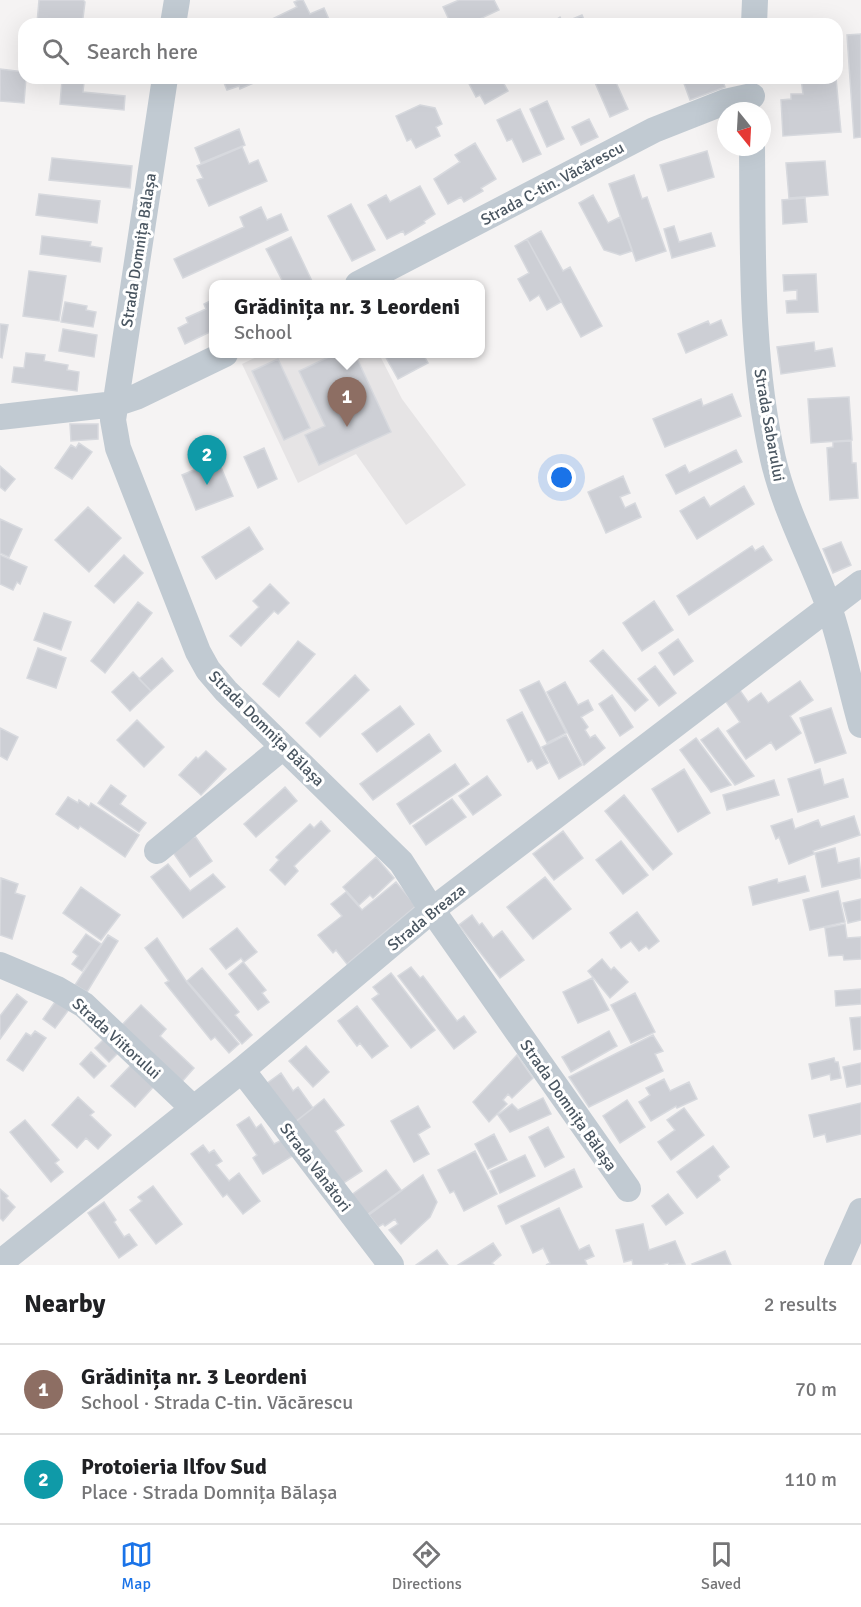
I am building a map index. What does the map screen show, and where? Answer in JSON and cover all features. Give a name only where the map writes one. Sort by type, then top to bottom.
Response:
[{"type":"street","points":[[174,18],[177,0]]},
{"type":"street","points":[[754,18],[755,0]]},
{"type":"street","name":"Strada Domnița Bălașa","points":[[164,84],[113,420],[118,448],[198,652],[208,670],[226,691],[392,852],[414,879],[432,910],[628,1189]]},
{"type":"street","name":"Strada C-tin. Văcărescu","points":[[368,280],[654,130],[725,102],[752,95]]},
{"type":"street","name":"Strada Sabarului","points":[[752,156],[756,315],[759,368],[767,427],[777,475],[788,509],[829,607],[861,726]]},
{"type":"street","points":[[0,417],[115,404],[136,397],[217,358]]},
{"type":"street","name":"Strada Breaza","points":[[0,1263],[242,1070],[432,910],[861,583]]},
{"type":"street","points":[[157,851],[283,747]]},
{"type":"street","name":"Strada Viitorului","points":[[0,965],[71,996],[84,1005],[193,1108]]},
{"type":"street","name":"Strada Vânători","points":[[242,1070],[391,1265]]},
{"type":"street","points":[[837,1265],[861,1211]]},
{"type":"shaded area","points":[[255,358],[381,358],[402,399],[466,485],[406,525],[356,454],[298,483],[242,364]]},
{"type":"building","points":[[39,0],[83,0],[85,2],[83,18],[37,18]]},
{"type":"building","points":[[303,0],[310,14],[324,8],[328,18],[274,18],[297,7],[294,2]]},
{"type":"building","points":[[459,0],[494,0],[499,10],[482,18],[448,18],[443,7]]},
{"type":"building","points":[[861,34],[861,137],[854,138],[847,35]]},
{"type":"building","points":[[0,69],[18,71],[18,84],[26,84],[24,103],[0,101]]},
{"type":"building","points":[[62,84],[84,84],[83,92],[125,96],[124,110],[60,104]]},
{"type":"building","points":[[224,84],[251,84],[240,89],[239,86],[227,90]]},
{"type":"building","points":[[469,84],[504,84],[508,91],[485,104],[480,95],[476,97]]},
{"type":"building","points":[[596,84],[617,84],[628,109],[610,117]]},
{"type":"building","points":[[684,84],[724,84],[725,87],[690,100]]},
{"type":"building","points":[[802,84],[837,84],[841,132],[783,136],[781,100],[791,99],[791,94],[803,94]]},
{"type":"building","points":[[547,101],[564,139],[547,147],[530,109]]},
{"type":"building","points":[[420,105],[435,108],[442,124],[436,127],[440,136],[416,148],[411,139],[407,141],[396,116]]},
{"type":"building","points":[[520,109],[541,154],[523,162],[512,139],[507,141],[497,120]]},
{"type":"building","points":[[589,119],[598,137],[581,145],[572,127]]},
{"type":"building","points":[[239,129],[245,145],[201,163],[195,148]]},
{"type":"building","points":[[475,143],[496,179],[481,188],[483,191],[464,202],[461,197],[448,204],[434,179],[460,162],[455,155]]},
{"type":"building","points":[[242,147],[249,164],[258,160],[267,181],[209,206],[197,180],[203,178],[197,166]]},
{"type":"building","points":[[707,151],[714,177],[668,191],[660,165]]},
{"type":"building","points":[[52,158],[132,166],[130,188],[49,180]]},
{"type":"building","points":[[825,161],[828,195],[789,198],[786,163]]},
{"type":"building","points":[[634,175],[642,199],[647,197],[666,251],[636,261],[609,184]]},
{"type":"building","points":[[420,186],[435,214],[405,235],[403,231],[387,239],[368,205],[386,195],[390,202]]},
{"type":"building","points":[[39,194],[100,201],[97,223],[36,215]]},
{"type":"building","points":[[593,195],[608,223],[620,217],[632,251],[620,255],[604,250],[579,203]]},
{"type":"building","points":[[805,198],[807,222],[783,224],[782,200]]},
{"type":"building","points":[[351,204],[375,250],[352,261],[328,216]]},
{"type":"building","points":[[261,207],[267,220],[281,214],[288,230],[183,278],[174,259],[244,227],[240,217]]},
{"type":"building","points":[[674,226],[679,242],[711,233],[715,246],[672,258],[664,229]]},
{"type":"building","points":[[541,231],[563,271],[570,267],[602,326],[581,337],[527,239]]},
{"type":"building","points":[[42,236],[91,242],[90,246],[102,248],[100,262],[40,254]]},
{"type":"building","points":[[291,237],[312,280],[282,280],[266,249]]},
{"type":"building","points":[[527,239],[561,302],[547,310],[539,295],[530,301],[518,279],[529,273],[515,246]]},
{"type":"building","points":[[29,271],[66,276],[59,321],[23,316]]},
{"type":"building","points":[[816,274],[818,312],[787,313],[786,301],[797,300],[797,290],[784,291],[783,275]]},
{"type":"building","points":[[65,302],[87,306],[86,310],[96,312],[93,327],[61,322]]},
{"type":"building","points":[[209,302],[209,332],[185,344],[178,328],[188,323],[186,318],[206,309],[204,304]]},
{"type":"building","points":[[721,320],[727,335],[686,353],[678,334],[708,321],[710,325]]},
{"type":"building","points":[[0,324],[8,325],[2,358],[0,357]]},
{"type":"building","points":[[63,329],[97,335],[94,357],[59,351]]},
{"type":"building","points":[[814,342],[815,351],[832,348],[835,366],[781,374],[777,347]]},
{"type":"building","points":[[26,353],[45,355],[44,361],[68,365],[67,370],[79,372],[77,391],[12,382],[14,367],[24,368]]},
{"type":"building","points":[[327,358],[357,358],[391,432],[319,465],[305,435],[325,426],[299,371]]},
{"type":"building","points":[[386,358],[425,358],[428,363],[398,379]]},
{"type":"building","points":[[278,359],[310,428],[284,440],[252,371]]},
{"type":"building","points":[[732,394],[741,416],[665,447],[653,419],[701,399],[703,406]]},
{"type":"building","points":[[849,397],[852,440],[811,443],[808,399]]},
{"type":"building","points":[[70,424],[98,424],[98,439],[71,441]]},
{"type":"building","points":[[851,441],[852,463],[856,463],[858,498],[830,500],[827,448],[833,447],[833,442]]},
{"type":"building","points":[[79,443],[92,452],[72,479],[55,468],[71,445],[76,448]]},
{"type":"building","points":[[264,448],[277,479],[258,488],[244,457]]},
{"type":"building","points":[[736,450],[742,462],[676,494],[666,475],[685,465],[689,473]]},
{"type":"building","points":[[218,460],[233,496],[196,510],[182,475]]},
{"type":"building","points":[[0,466],[15,479],[5,491],[0,487]]},
{"type":"building","points":[[623,476],[630,493],[620,497],[625,508],[635,503],[641,517],[606,533],[588,492]]},
{"type":"building","points":[[744,486],[754,504],[697,539],[680,511],[704,497],[710,507]]},
{"type":"building","points":[[88,507],[121,538],[89,572],[55,540]]},
{"type":"building","points":[[0,519],[22,529],[9,557],[0,553]]},
{"type":"building","points":[[249,527],[263,549],[216,579],[202,557]]},
{"type":"building","points":[[841,542],[851,565],[833,573],[823,549]]},
{"type":"building","points":[[752,546],[755,551],[763,546],[772,560],[689,615],[677,596]]},
{"type":"building","points":[[0,555],[27,567],[20,584],[17,582],[13,590],[0,584]]},
{"type":"building","points":[[124,555],[143,573],[114,603],[95,586]]},
{"type":"building","points":[[270,584],[289,603],[278,614],[274,611],[241,646],[230,636],[259,607],[253,601]]},
{"type":"building","points":[[654,601],[673,630],[642,651],[623,623]]},
{"type":"building","points":[[138,602],[152,613],[105,673],[91,661]]},
{"type":"building","points":[[44,613],[71,622],[61,650],[34,640]]},
{"type":"building","points":[[678,639],[693,661],[674,675],[659,653]]},
{"type":"building","points":[[298,641],[315,654],[279,697],[263,684]]},
{"type":"building","points":[[38,648],[66,658],[56,688],[27,678]]},
{"type":"building","points":[[603,650],[648,700],[635,711],[590,661]]},
{"type":"building","points":[[162,658],[173,671],[151,691],[139,679]]},
{"type":"building","points":[[655,666],[676,693],[659,706],[638,679]]},
{"type":"building","points":[[133,672],[151,691],[130,711],[112,692]]},
{"type":"building","points":[[355,675],[369,690],[320,737],[306,723]]},
{"type":"building","points":[[539,681],[566,733],[547,743],[520,690]]},
{"type":"building","points":[[800,681],[813,700],[790,716],[801,733],[776,750],[771,742],[746,759],[727,731],[740,722],[724,699],[739,689],[748,702],[761,693],[768,703]]},
{"type":"building","points":[[565,682],[578,705],[588,700],[593,710],[581,717],[588,727],[585,730],[590,738],[595,735],[605,748],[584,765],[547,692]]},
{"type":"building","points":[[612,695],[633,727],[620,736],[599,704]]},
{"type":"building","points":[[400,706],[414,724],[377,752],[362,734]]},
{"type":"building","points":[[831,708],[846,753],[815,763],[800,718]]},
{"type":"building","points":[[522,712],[548,763],[537,769],[532,760],[528,762],[507,720]]},
{"type":"building","points":[[137,720],[164,747],[144,767],[117,740]]},
{"type":"building","points":[[0,728],[18,737],[7,760],[0,756]]},
{"type":"building","points":[[718,728],[754,776],[735,785],[701,740]]},
{"type":"building","points":[[429,734],[441,751],[373,800],[360,784]]},
{"type":"building","points":[[566,735],[582,765],[559,779],[542,747]]},
{"type":"building","points":[[696,738],[731,785],[711,792],[680,750]]},
{"type":"building","points":[[206,751],[226,769],[201,795],[179,775],[196,757],[198,759]]},
{"type":"building","points":[[455,764],[469,784],[410,824],[397,804]]},
{"type":"building","points":[[684,769],[710,813],[678,832],[652,789]]},
{"type":"building","points":[[820,769],[824,785],[843,779],[848,797],[798,812],[788,779]]},
{"type":"building","points":[[487,776],[501,795],[473,815],[459,796]]},
{"type":"building","points":[[774,780],[779,795],[727,810],[723,795]]},
{"type":"building","points":[[111,785],[126,796],[120,804],[146,823],[139,832],[98,803]]},
{"type":"building","points":[[285,787],[297,801],[256,837],[244,824]]},
{"type":"building","points":[[624,795],[672,854],[653,870],[605,811]]},
{"type":"building","points":[[68,797],[78,803],[79,800],[89,807],[91,803],[139,835],[125,857],[80,826],[78,829],[56,814]]},
{"type":"building","points":[[452,799],[466,817],[426,845],[413,826]]},
{"type":"building","points":[[854,816],[860,835],[813,851],[814,854],[789,864],[779,837],[776,839],[771,826],[792,819],[795,829],[818,820],[821,827]]},
{"type":"building","points":[[321,821],[330,831],[294,866],[298,871],[285,885],[270,870],[279,860],[276,857],[310,824],[314,828]]},
{"type":"building","points":[[563,831],[583,858],[554,880],[533,854]]},
{"type":"building","points":[[195,836],[212,861],[190,877],[172,851]]},
{"type":"building","points":[[621,841],[648,875],[623,894],[596,860]]},
{"type":"building","points":[[835,848],[838,863],[859,858],[861,878],[822,887],[815,853]]},
{"type":"building","points":[[376,857],[394,878],[373,898],[370,895],[359,905],[343,887]]},
{"type":"building","points":[[168,864],[190,891],[213,874],[225,887],[183,918],[151,877]]},
{"type":"building","points":[[805,876],[809,891],[753,905],[749,887],[777,879],[778,883]]},
{"type":"building","points":[[545,877],[571,909],[533,939],[507,907]]},
{"type":"building","points":[[1,878],[18,884],[15,893],[25,896],[12,939],[0,935]]},
{"type":"building","points":[[396,882],[416,906],[347,964],[336,950],[333,953],[318,935],[342,916],[331,904],[346,892],[362,910]]},
{"type":"building","points":[[81,887],[120,915],[101,940],[63,913]]},
{"type":"building","points":[[838,891],[845,922],[810,930],[803,900]]},
{"type":"building","points":[[861,899],[861,920],[848,923],[843,903]]},
{"type":"building","points":[[637,912],[659,941],[649,949],[646,946],[639,951],[631,941],[621,948],[610,933]]},
{"type":"building","points":[[472,915],[479,925],[482,923],[493,938],[502,931],[524,960],[500,978],[459,925]]},
{"type":"building","points":[[845,924],[847,938],[861,937],[861,959],[844,960],[843,955],[829,956],[825,928]]},
{"type":"building","points":[[237,928],[257,952],[244,962],[241,958],[226,969],[210,949]]},
{"type":"building","points":[[86,934],[101,944],[82,971],[72,964],[78,956],[73,952]]},
{"type":"building","points":[[108,935],[118,941],[87,992],[75,985]]},
{"type":"building","points":[[157,938],[186,981],[239,1044],[229,1053],[215,1037],[211,1040],[165,983],[169,981],[145,948]]},
{"type":"building","points":[[602,959],[611,970],[614,967],[628,982],[610,998],[588,971]]},
{"type":"building","points":[[243,962],[266,990],[262,993],[269,1002],[258,1010],[229,974]]},
{"type":"building","points":[[411,967],[420,978],[423,976],[457,1021],[464,1016],[476,1032],[454,1049],[398,976]]},
{"type":"building","points":[[202,968],[239,1012],[235,1015],[252,1035],[242,1044],[187,981]]},
{"type":"building","points":[[391,973],[435,1030],[411,1048],[372,999],[379,994],[373,987]]},
{"type":"building","points":[[592,978],[609,1010],[578,1023],[563,992]]},
{"type":"building","points":[[861,989],[861,1004],[836,1006],[835,991]]},
{"type":"building","points":[[635,993],[655,1032],[631,1043],[611,1005]]},
{"type":"building","points":[[17,994],[27,1002],[0,1039],[0,1016]]},
{"type":"building","points":[[57,999],[70,1008],[55,1028],[43,1019]]},
{"type":"building","points":[[141,1005],[166,1029],[160,1036],[194,1068],[180,1084],[120,1027]]},
{"type":"building","points":[[357,1006],[388,1046],[372,1058],[360,1043],[357,1046],[338,1021]]},
{"type":"building","points":[[861,1017],[861,1049],[854,1050],[850,1018]]},
{"type":"building","points":[[35,1031],[46,1038],[23,1071],[7,1060],[26,1033],[31,1036]]},
{"type":"building","points":[[609,1031],[617,1046],[571,1072],[562,1057]]},
{"type":"building","points":[[653,1035],[663,1051],[655,1054],[663,1071],[589,1107],[569,1077]]},
{"type":"building","points":[[106,1037],[120,1051],[109,1062],[95,1048]]},
{"type":"building","points":[[306,1046],[329,1072],[313,1087],[289,1061]]},
{"type":"building","points":[[91,1052],[106,1066],[94,1078],[80,1064]]},
{"type":"building","points":[[517,1055],[533,1078],[512,1098],[508,1094],[503,1100],[507,1104],[489,1122],[473,1102]]},
{"type":"building","points":[[834,1058],[835,1062],[838,1062],[841,1078],[831,1080],[830,1074],[812,1079],[809,1064]]},
{"type":"building","points":[[133,1063],[156,1084],[135,1107],[111,1086]]},
{"type":"building","points":[[861,1063],[861,1084],[847,1087],[843,1067]]},
{"type":"building","points":[[281,1073],[293,1091],[298,1087],[313,1108],[294,1123],[266,1084]]},
{"type":"building","points":[[664,1079],[670,1091],[689,1082],[697,1099],[677,1108],[676,1106],[651,1121],[639,1102],[650,1095],[646,1088]]},
{"type":"building","points":[[78,1097],[94,1112],[90,1115],[111,1135],[98,1149],[86,1138],[77,1148],[52,1125]]},
{"type":"building","points":[[543,1098],[551,1114],[510,1132],[498,1115],[512,1104],[518,1110]]},
{"type":"building","points":[[324,1099],[344,1125],[335,1131],[362,1171],[339,1186],[294,1123]]},
{"type":"building","points":[[627,1100],[645,1127],[620,1143],[603,1116]]},
{"type":"building","points":[[861,1103],[861,1134],[827,1142],[825,1134],[814,1137],[809,1115]]},
{"type":"building","points":[[418,1106],[430,1127],[418,1134],[429,1154],[414,1162],[391,1121]]},
{"type":"building","points":[[684,1108],[704,1135],[671,1160],[658,1142],[675,1130],[667,1120]]},
{"type":"building","points":[[249,1117],[256,1128],[261,1124],[274,1144],[284,1139],[294,1155],[263,1174],[253,1158],[257,1155],[237,1125]]},
{"type":"building","points":[[25,1120],[59,1160],[55,1163],[63,1172],[51,1182],[10,1132]]},
{"type":"building","points":[[548,1127],[564,1157],[545,1167],[529,1137]]},
{"type":"building","points":[[494,1134],[507,1160],[488,1169],[475,1144]]},
{"type":"building","points":[[203,1145],[209,1153],[214,1150],[222,1161],[216,1165],[229,1181],[239,1173],[260,1201],[243,1214],[227,1194],[223,1197],[191,1154]]},
{"type":"building","points":[[713,1146],[729,1167],[718,1176],[720,1180],[697,1198],[677,1172]]},
{"type":"building","points":[[475,1151],[497,1194],[464,1211],[454,1191],[450,1193],[438,1170]]},
{"type":"building","points":[[525,1155],[535,1176],[500,1193],[490,1171]]},
{"type":"building","points":[[574,1169],[582,1187],[506,1224],[498,1206]]},
{"type":"building","points":[[386,1170],[401,1190],[364,1217],[350,1196]]},
{"type":"building","points":[[423,1175],[437,1202],[430,1217],[401,1244],[389,1230],[398,1224],[395,1219],[385,1226],[383,1224],[378,1227],[369,1215]]},
{"type":"building","points":[[153,1186],[182,1224],[156,1244],[130,1210],[142,1201],[138,1197]]},
{"type":"building","points":[[0,1189],[15,1207],[3,1221],[0,1218]]},
{"type":"building","points":[[668,1194],[683,1213],[666,1225],[652,1206]]},
{"type":"building","points":[[104,1202],[124,1237],[129,1234],[137,1245],[119,1258],[88,1213]]},
{"type":"building","points":[[559,1208],[579,1250],[589,1245],[594,1256],[585,1260],[587,1265],[546,1265],[550,1263],[543,1248],[533,1253],[521,1226]]},
{"type":"building","points":[[643,1224],[649,1250],[675,1241],[685,1264],[633,1265],[632,1260],[624,1262],[616,1230]]},
{"type":"building","points":[[493,1243],[501,1255],[492,1263],[494,1265],[458,1265]]},
{"type":"building","points":[[437,1250],[448,1265],[416,1265]]},
{"type":"building","points":[[725,1251],[731,1265],[692,1264]]},
{"type":"place","name":"Grădinița nr. 3 Leordeni","points":[[347,427]]},
{"type":"place","name":"Protoieria Ilfov Sud","points":[[207,485]]}]
